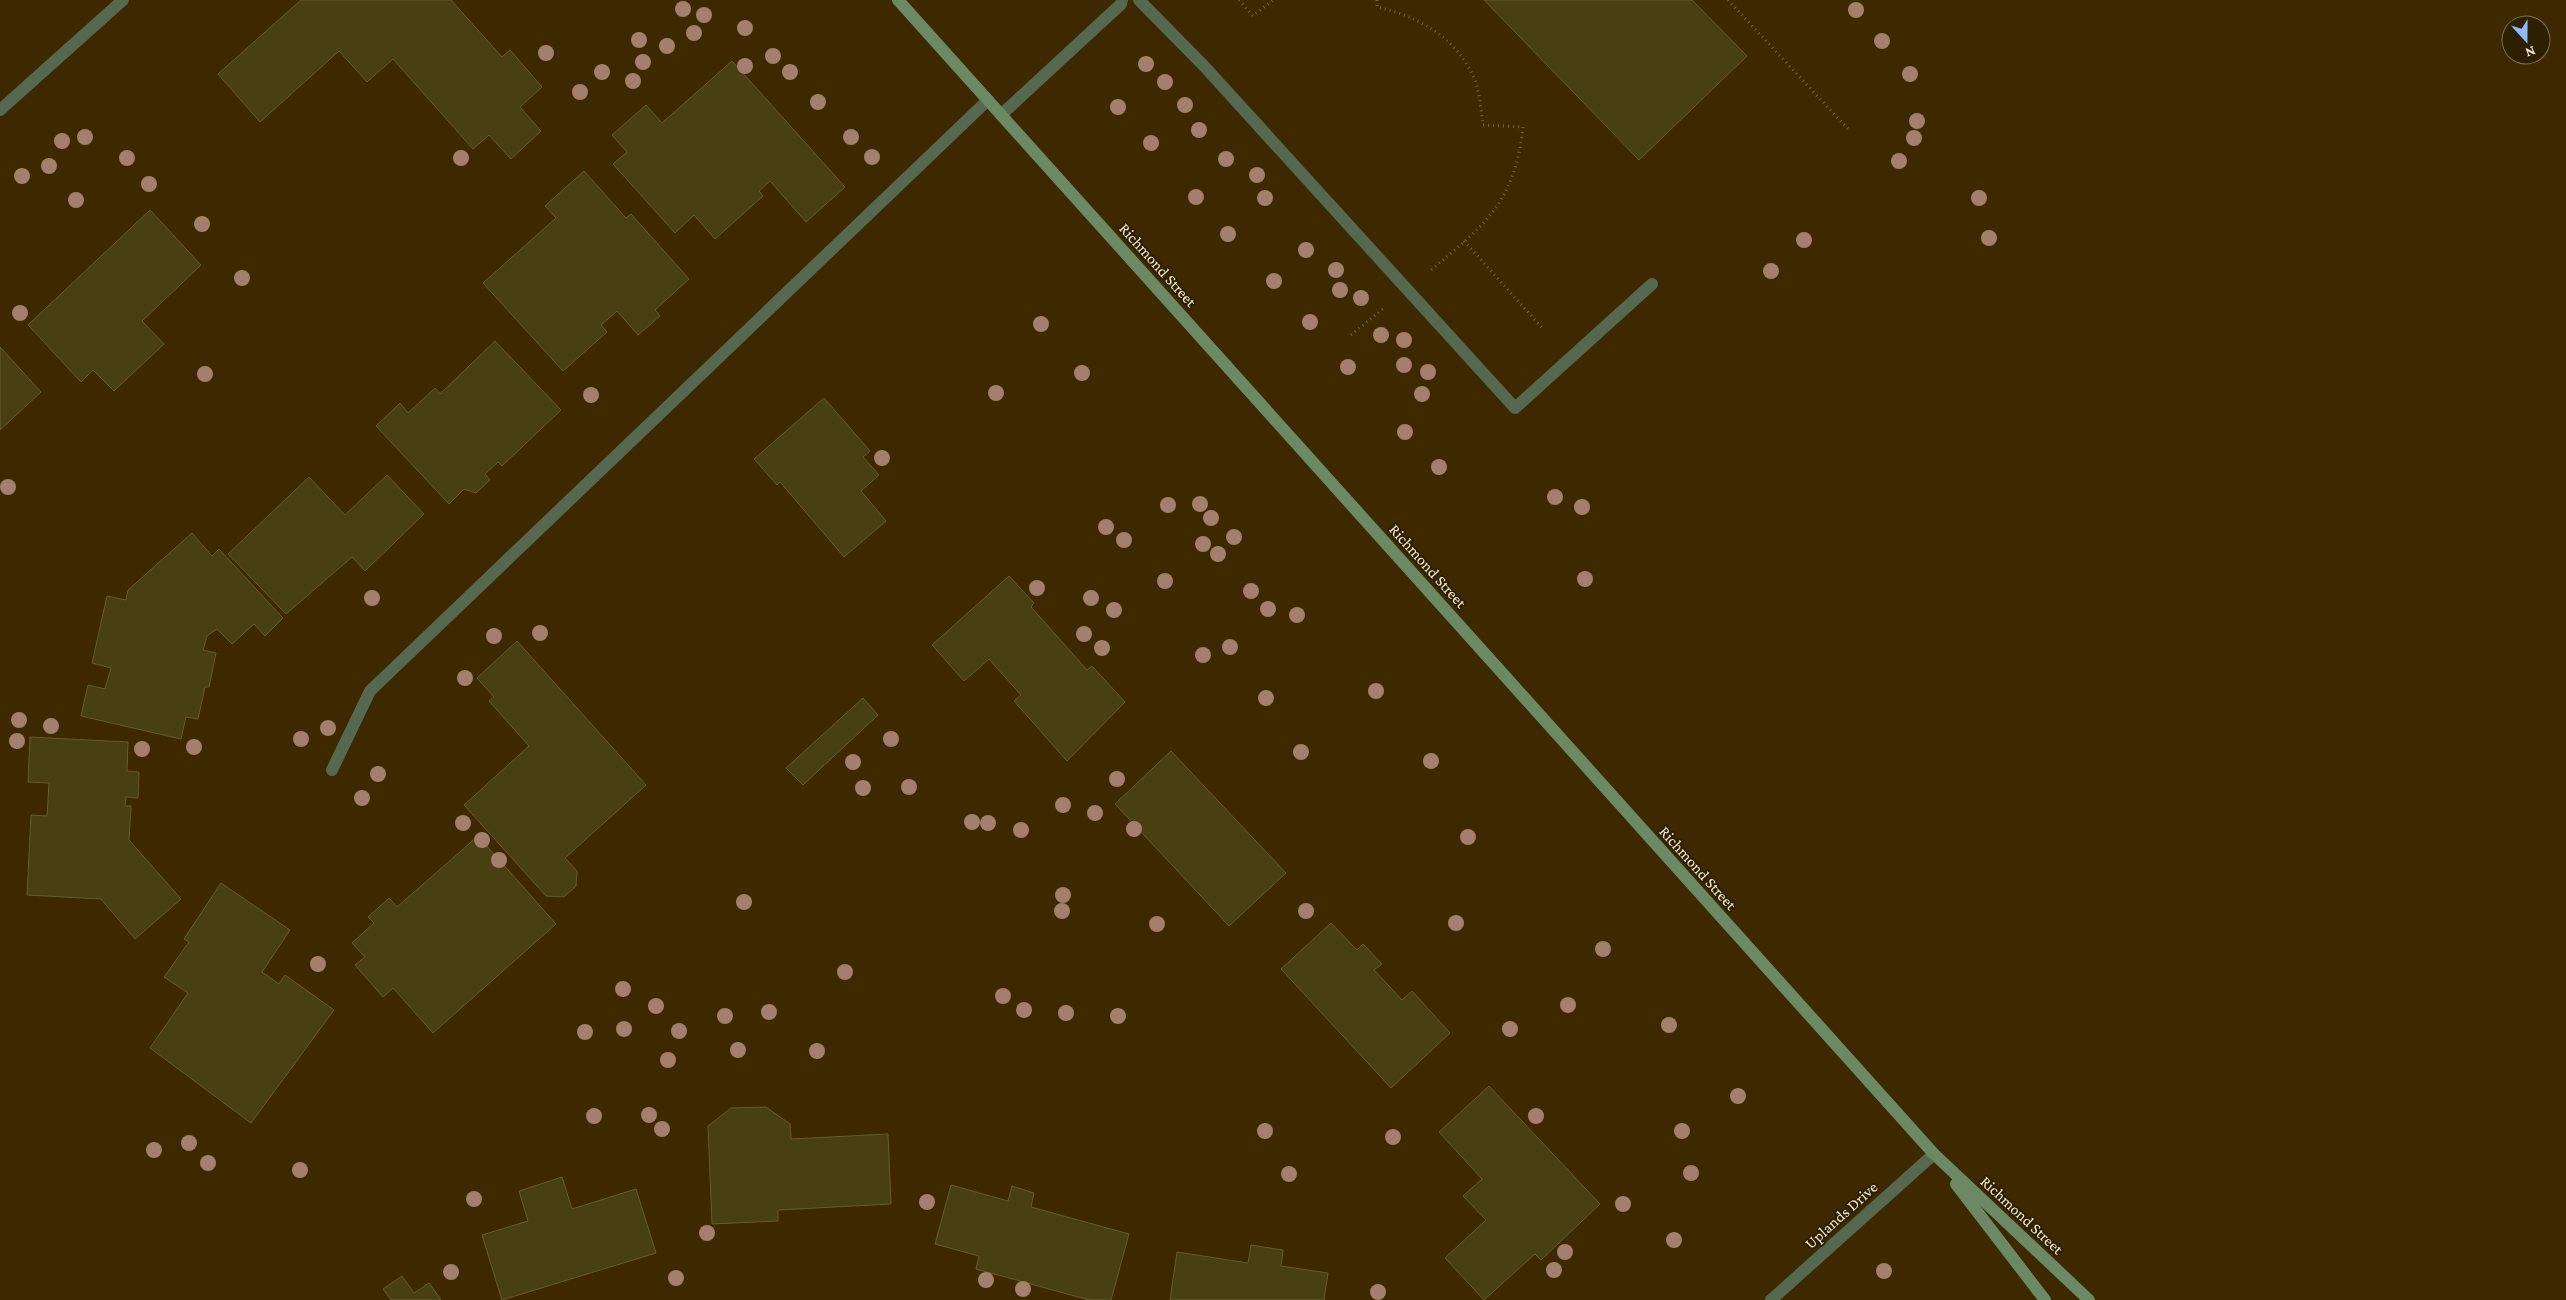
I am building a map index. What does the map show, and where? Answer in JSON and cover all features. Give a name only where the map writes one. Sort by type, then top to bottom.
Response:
[{"type":"main road","name":"Richmond Street","points":[[898,0],[1934,1154],[2045,1300]]},
{"type":"main road","name":"Richmond Street","points":[[1934,1154],[2089,1300]]},
{"type":"street","points":[[0,110],[123,0]]},
{"type":"street","points":[[1001,114],[1121,4],[1122,0]]},
{"type":"street","points":[[1140,0],[1204,66],[1515,408],[1652,284]]},
{"type":"street","points":[[332,770],[370,691],[988,100]]},
{"type":"street","name":"Uplands Drive","points":[[1771,1300],[1934,1154]]},
{"type":"path","points":[[1239,0],[1253,16],[1273,0]]},
{"type":"path","points":[[1351,335],[1478,231],[1498,207],[1511,178],[1521,147],[1523,127],[1483,125],[1476,84],[1464,58],[1442,36],[1420,20],[1377,7],[1377,0]]},
{"type":"path","points":[[1728,0],[1848,129]]},
{"type":"path","points":[[1464,242],[1544,330]]},
{"type":"building","points":[[301,0],[451,0],[502,57],[510,50],[542,87],[520,107],[541,131],[511,159],[489,135],[473,149],[393,59],[367,82],[339,51],[260,122],[218,74]]},
{"type":"building","points":[[1484,0],[1692,0],[1747,56],[1639,160]]},
{"type":"building","points":[[732,61],[845,187],[806,222],[770,181],[759,191],[763,196],[715,239],[694,215],[675,233],[613,164],[627,152],[612,135],[646,105],[662,123]]},
{"type":"building","points":[[584,171],[626,218],[631,214],[689,279],[655,310],[660,316],[638,335],[617,311],[601,325],[607,332],[563,371],[483,283],[556,218],[545,206]]},
{"type":"building","points":[[150,210],[201,265],[142,321],[164,344],[114,391],[93,370],[81,382],[28,325]]},
{"type":"building","points":[[495,341],[561,410],[502,466],[498,462],[485,474],[490,480],[476,493],[464,489],[449,504],[376,426],[400,403],[408,413],[435,388],[440,394]]},
{"type":"building","points":[[0,347],[41,392],[0,430]]},
{"type":"building","points":[[824,398],[870,451],[863,457],[879,475],[861,491],[886,521],[844,557],[780,482],[777,485],[754,459]]},
{"type":"building","points":[[387,475],[424,514],[365,571],[352,557],[286,614],[228,554],[309,477],[345,515]]},
{"type":"building","points":[[192,533],[212,556],[219,549],[283,618],[265,636],[254,624],[232,644],[217,629],[207,636],[203,650],[216,653],[209,687],[205,687],[198,719],[186,717],[181,739],[81,716],[88,685],[105,689],[111,668],[92,663],[107,596],[126,600],[128,590]]},
{"type":"building","points":[[1009,576],[1034,603],[1031,607],[1087,670],[1092,666],[1125,702],[1067,761],[1014,701],[1021,695],[989,659],[964,681],[932,645]]},
{"type":"building","points":[[517,641],[646,785],[565,858],[577,871],[576,886],[564,897],[546,896],[464,805],[529,746],[489,701],[494,697],[477,678]]},
{"type":"building","points":[[863,698],[878,715],[803,785],[786,768]]},
{"type":"building","points":[[30,737],[128,742],[127,771],[139,772],[138,798],[126,797],[125,806],[131,806],[129,840],[181,899],[135,939],[101,899],[27,895],[31,815],[47,816],[49,783],[28,782]]},
{"type":"building","points":[[1171,751],[1286,873],[1229,926],[1115,804]]},
{"type":"building","points":[[478,836],[556,924],[433,1033],[393,988],[383,997],[355,965],[365,957],[352,943],[374,923],[368,917],[389,898],[397,907]]},
{"type":"building","points":[[221,883],[290,930],[262,972],[279,984],[285,975],[334,1010],[251,1123],[150,1048],[188,993],[164,977],[189,942],[184,939]]},
{"type":"building","points":[[1331,923],[1357,950],[1363,944],[1382,964],[1374,970],[1402,1000],[1412,991],[1450,1033],[1391,1088],[1281,969]]},
{"type":"building","points":[[1489,1086],[1600,1204],[1541,1260],[1535,1254],[1484,1300],[1445,1258],[1486,1220],[1463,1196],[1482,1179],[1439,1132]]},
{"type":"building","points":[[766,1107],[790,1124],[791,1139],[888,1134],[891,1204],[778,1210],[778,1221],[712,1224],[708,1126],[731,1108]]},
{"type":"building","points":[[562,1177],[572,1209],[636,1189],[656,1253],[502,1300],[482,1235],[528,1221],[519,1191]]},
{"type":"building","points":[[951,1185],[1008,1201],[1012,1186],[1034,1193],[1031,1207],[1129,1234],[1111,1300],[1089,1300],[976,1269],[979,1256],[935,1244]]},
{"type":"building","points":[[1251,1245],[1283,1250],[1281,1266],[1328,1273],[1324,1300],[1170,1300],[1177,1252],[1248,1263]]},
{"type":"building","points":[[402,1276],[414,1293],[429,1283],[441,1300],[391,1300],[383,1289]]}]
